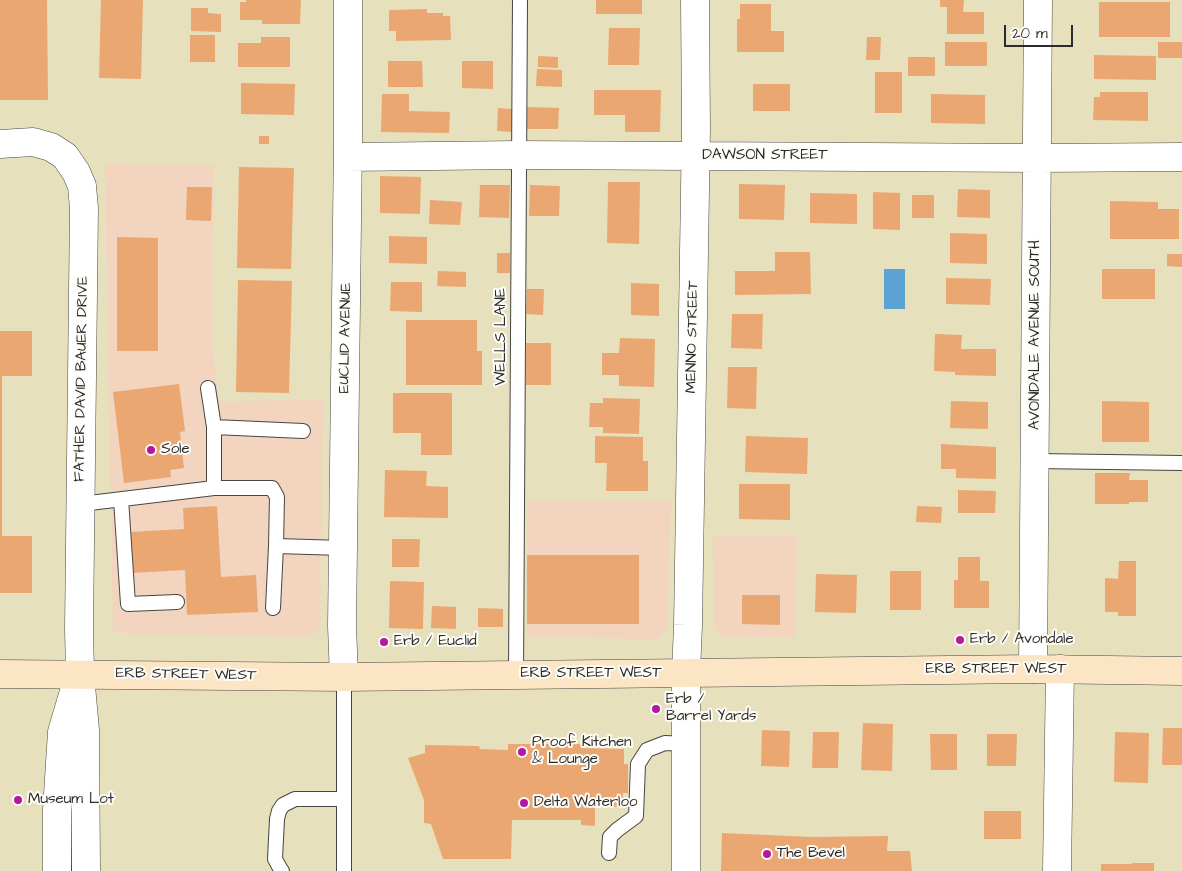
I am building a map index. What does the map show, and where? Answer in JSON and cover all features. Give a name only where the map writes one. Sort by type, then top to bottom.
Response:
[{"type":"main road","name":"ERB STREET WEST","points":[[0,674],[344,677],[1033,669],[1182,671]]},
{"type":"street","name":"EUCLID AVENUE","points":[[344,677],[342,626],[348,157],[348,0]]},
{"type":"street","name":"MENNO STREET","points":[[686,871],[686,673],[696,156],[695,0]]},
{"type":"street","name":"AVONDALE AVENUE SOUTH","points":[[1033,669],[1038,0]]},
{"type":"street","name":"FATHER DAVID BAUER DRIVE","points":[[0,144],[33,142],[50,147],[65,156],[76,172],[82,186],[84,208],[80,675],[85,730],[86,871]]},
{"type":"street","name":"DAWSON STREET","points":[[348,157],[518,155],[1182,157]]},
{"type":"street","points":[[1058,871],[1060,669]]},
{"type":"street","name":"FATHER DAVID BAUER DRIVE","points":[[57,871],[57,810],[62,732],[80,675]]},
{"type":"lane","name":"WELLS LANE","points":[[516,674],[520,0]]},
{"type":"lane","points":[[208,388],[214,427],[214,488]]},
{"type":"lane","points":[[214,427],[303,431]]},
{"type":"lane","points":[[1035,461],[1182,463]]},
{"type":"lane","points":[[81,504],[214,488],[272,488],[277,497],[274,608]]},
{"type":"lane","points":[[121,499],[128,604],[177,602]]},
{"type":"lane","points":[[276,546],[343,548]]},
{"type":"lane","points":[[344,677],[344,871]]},
{"type":"lane","points":[[609,853],[610,837],[636,816],[638,764],[647,750],[665,744],[687,744]]},
{"type":"lane","points":[[282,871],[275,859],[279,811],[283,805],[295,799],[344,799]]},
{"type":"shaded area","points":[[105,164],[214,165],[212,343],[219,402],[323,399],[320,628],[312,637],[113,633]]},
{"type":"shaded area","points":[[527,502],[671,502],[667,627],[659,639],[527,637]]},
{"type":"shaded area","points":[[713,535],[797,536],[795,638],[722,638],[714,627]]},
{"type":"water","points":[[884,269],[905,269],[905,309],[884,309]]},
{"type":"building","points":[[0,0],[47,0],[48,100],[0,100]]},
{"type":"building","points":[[101,0],[143,0],[141,79],[99,78]]},
{"type":"building","points":[[246,0],[301,0],[300,24],[262,24],[262,20],[240,20],[240,2],[246,2]]},
{"type":"building","points":[[596,0],[642,0],[642,14],[596,14]]},
{"type":"building","points":[[940,0],[964,0],[963,12],[984,12],[984,34],[947,34],[947,7],[940,7]]},
{"type":"building","points":[[1099,2],[1170,2],[1170,37],[1099,37]]},
{"type":"building","points":[[740,4],[771,4],[771,31],[784,31],[784,52],[737,52],[737,19],[740,19]]},
{"type":"building","points":[[191,8],[208,8],[208,13],[221,14],[221,32],[191,31]]},
{"type":"building","points":[[427,9],[427,13],[443,13],[443,16],[450,16],[451,40],[396,41],[396,31],[389,31],[389,10]]},
{"type":"building","points":[[609,28],[640,28],[639,65],[608,65]]},
{"type":"building","points":[[190,35],[215,35],[215,62],[190,62]]},
{"type":"building","points":[[261,37],[290,37],[290,67],[238,67],[238,43],[261,43]]},
{"type":"building","points":[[867,37],[881,37],[880,60],[866,60]]},
{"type":"building","points":[[945,42],[987,42],[987,66],[945,66]]},
{"type":"building","points":[[1158,42],[1182,42],[1182,58],[1158,58]]},
{"type":"building","points":[[1094,55],[1156,56],[1156,80],[1094,79]]},
{"type":"building","points":[[538,56],[558,57],[558,68],[538,67]]},
{"type":"building","points":[[908,57],[935,57],[935,76],[908,76]]},
{"type":"building","points":[[388,61],[422,61],[423,87],[388,87]]},
{"type":"building","points":[[462,61],[493,61],[493,89],[462,88]]},
{"type":"building","points":[[537,69],[562,70],[562,87],[536,86]]},
{"type":"building","points":[[875,72],[902,72],[902,113],[875,113]]},
{"type":"building","points":[[241,83],[295,84],[294,115],[241,114]]},
{"type":"building","points":[[753,84],[790,84],[790,111],[753,111]]},
{"type":"building","points":[[594,90],[661,90],[660,132],[625,132],[625,115],[594,115]]},
{"type":"building","points":[[1100,92],[1148,92],[1148,121],[1093,120],[1094,97],[1100,97]]},
{"type":"building","points":[[382,94],[409,94],[409,111],[450,112],[449,133],[381,132]]},
{"type":"building","points":[[931,94],[985,95],[985,124],[931,123]]},
{"type":"building","points":[[526,107],[559,108],[558,129],[525,129]]},
{"type":"building","points":[[498,108],[513,109],[512,132],[497,131]]},
{"type":"building","points":[[259,136],[269,136],[269,144],[259,144]]},
{"type":"building","points":[[239,167],[294,168],[291,269],[237,268]]},
{"type":"building","points":[[380,176],[421,177],[420,214],[380,213]]},
{"type":"building","points":[[608,182],[640,182],[639,244],[607,243]]},
{"type":"building","points":[[739,184],[785,185],[784,220],[739,219]]},
{"type":"building","points":[[480,185],[510,185],[509,218],[479,217]]},
{"type":"building","points":[[530,185],[560,186],[559,216],[529,216]]},
{"type":"building","points":[[187,187],[212,187],[211,221],[186,220]]},
{"type":"building","points":[[958,189],[990,190],[990,218],[957,217]]},
{"type":"building","points":[[873,192],[900,193],[900,230],[873,229]]},
{"type":"building","points":[[810,193],[857,194],[857,224],[810,223]]},
{"type":"building","points":[[912,195],[934,195],[934,218],[912,218]]},
{"type":"building","points":[[430,200],[462,202],[460,225],[429,224]]},
{"type":"building","points":[[1110,201],[1158,202],[1158,209],[1179,209],[1179,239],[1110,239]]},
{"type":"building","points":[[950,233],[987,234],[987,264],[950,263]]},
{"type":"building","points":[[389,236],[427,237],[427,264],[389,263]]},
{"type":"building","points":[[117,237],[158,238],[158,351],[117,351]]},
{"type":"building","points":[[775,252],[810,252],[811,294],[735,295],[735,271],[775,271]]},
{"type":"building","points":[[497,253],[510,253],[510,273],[497,273]]},
{"type":"building","points":[[1167,254],[1182,254],[1182,267],[1167,266]]},
{"type":"building","points":[[1102,269],[1155,269],[1155,299],[1102,299]]},
{"type":"building","points":[[438,271],[466,272],[466,287],[437,286]]},
{"type":"building","points":[[946,278],[991,279],[990,305],[946,304]]},
{"type":"building","points":[[238,280],[292,281],[289,393],[236,392]]},
{"type":"building","points":[[391,282],[422,282],[422,312],[390,311]]},
{"type":"building","points":[[631,283],[659,284],[659,316],[631,315]]},
{"type":"building","points":[[527,289],[544,289],[543,315],[526,314]]},
{"type":"building","points":[[732,314],[763,314],[762,349],[731,348]]},
{"type":"building","points":[[406,320],[477,320],[477,351],[482,351],[482,385],[406,385]]},
{"type":"building","points":[[0,331],[32,331],[32,376],[2,376],[2,536],[32,536],[32,593],[0,593]]},
{"type":"building","points":[[935,334],[962,335],[961,349],[996,349],[996,376],[955,375],[955,372],[934,371]]},
{"type":"building","points":[[620,338],[655,339],[654,387],[619,386],[619,375],[602,375],[602,353],[619,353]]},
{"type":"building","points":[[526,343],[551,343],[551,385],[526,385]]},
{"type":"building","points":[[728,367],[757,367],[756,409],[727,408]]},
{"type":"building","name":"Sole","points":[[179,384],[185,431],[180,432],[184,468],[170,470],[171,477],[124,483],[113,392]]},
{"type":"building","points":[[393,393],[452,393],[452,455],[421,455],[421,433],[393,433]]},
{"type":"building","points":[[603,398],[640,399],[639,434],[603,433],[603,427],[589,427],[590,403],[603,403]]},
{"type":"building","points":[[951,401],[988,402],[988,429],[950,428]]},
{"type":"building","points":[[1102,401],[1149,402],[1149,442],[1102,442]]},
{"type":"building","points":[[595,436],[643,437],[643,461],[648,461],[648,491],[606,491],[607,463],[595,463]]},
{"type":"building","points":[[746,436],[808,438],[807,474],[745,472]]},
{"type":"building","points":[[941,444],[996,447],[996,479],[956,478],[956,469],[941,469]]},
{"type":"building","points":[[385,470],[427,471],[426,486],[448,487],[448,518],[384,517]]},
{"type":"building","points":[[1095,473],[1130,473],[1129,480],[1148,480],[1148,502],[1095,504]]},
{"type":"building","points":[[739,484],[790,484],[790,520],[739,519]]},
{"type":"building","points":[[958,490],[996,491],[995,513],[958,513]]},
{"type":"building","points":[[217,506],[221,577],[256,575],[258,612],[187,615],[185,570],[132,573],[130,532],[184,529],[183,508]]},
{"type":"building","points":[[917,506],[942,507],[941,523],[916,522]]},
{"type":"building","points":[[392,539],[420,539],[419,567],[392,567]]},
{"type":"building","points":[[527,555],[639,555],[639,624],[527,624]]},
{"type":"building","points":[[958,557],[980,557],[980,581],[989,581],[989,608],[954,608],[954,580],[958,580]]},
{"type":"building","points":[[1119,561],[1136,561],[1136,616],[1118,616],[1118,612],[1105,612],[1105,578],[1118,579]]},
{"type":"building","points":[[890,571],[921,571],[921,610],[890,610]]},
{"type":"building","points":[[816,574],[857,575],[856,613],[815,612]]},
{"type":"building","points":[[390,581],[424,582],[423,629],[389,628]]},
{"type":"building","points":[[742,595],[780,595],[780,625],[742,624]]},
{"type":"building","points":[[432,606],[456,607],[456,629],[431,628]]},
{"type":"building","points":[[478,608],[503,609],[503,627],[478,627]]},
{"type":"building","points":[[863,723],[893,724],[892,771],[861,770]]},
{"type":"building","points":[[1163,728],[1182,728],[1182,765],[1162,765]]},
{"type":"building","points":[[762,730],[790,731],[789,767],[761,766]]},
{"type":"building","points":[[813,732],[839,732],[838,768],[812,768]]},
{"type":"building","points":[[1115,732],[1149,733],[1148,783],[1114,782]]},
{"type":"building","points":[[930,734],[957,734],[957,770],[931,770]]},
{"type":"building","points":[[987,734],[1017,734],[1016,766],[987,766]]},
{"type":"building","name":"Delta Waterloo","points":[[508,744],[581,744],[581,748],[624,749],[624,764],[628,764],[628,793],[623,793],[623,807],[595,807],[595,826],[581,825],[581,820],[512,820],[511,859],[443,859],[431,824],[424,823],[424,800],[408,758],[425,753],[425,745],[479,746],[480,749],[508,750]]},
{"type":"building","points":[[984,811],[1021,811],[1021,839],[984,839]]},
{"type":"building","points":[[722,833],[813,837],[888,836],[887,851],[910,851],[912,871],[721,871]]},
{"type":"building","points":[[1154,863],[1154,871],[1101,871],[1101,864]]},
{"type":"place","name":"Sole","points":[[151,450]]},
{"type":"place","name":"Erb / Avondale","points":[[960,640]]},
{"type":"place","name":"Erb / Euclid","points":[[384,642]]},
{"type":"place","name":"Erb / Barrel Yards","points":[[656,709]]},
{"type":"place","name":"Proof Kitchen & Lounge","points":[[522,752]]},
{"type":"place","name":"Museum Lot","points":[[18,800]]},
{"type":"place","name":"Delta Waterloo","points":[[524,803]]},
{"type":"place","name":"The Bevel","points":[[767,854]]}]
